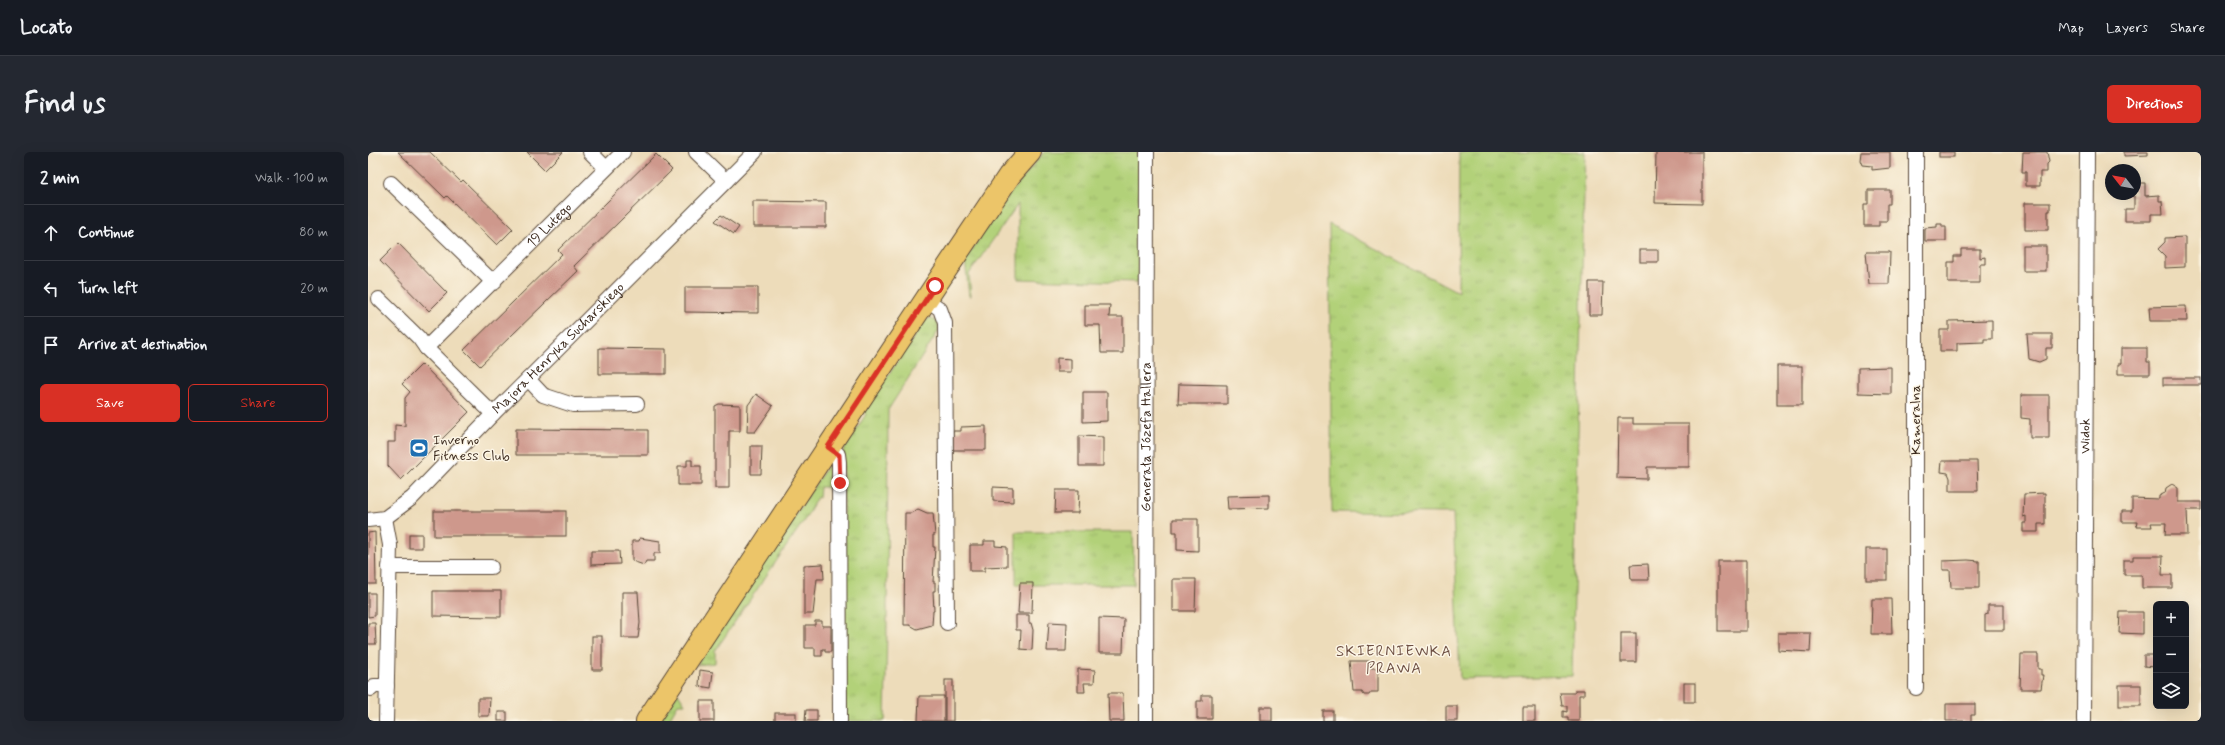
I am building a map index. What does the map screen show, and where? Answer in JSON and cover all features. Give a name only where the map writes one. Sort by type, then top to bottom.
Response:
[{"type":"main road","points":[[647,721],[926,299],[1009,176],[1030,152]]},
{"type":"street","points":[[590,152],[606,168]]},
{"type":"street","name":"19 Lutego","points":[[426,348],[494,283],[622,152]]},
{"type":"street","points":[[696,152],[726,181]]},
{"type":"street","name":"Majora Henryka Sucharskiego","points":[[385,518],[412,498],[528,379],[755,152]]},
{"type":"street","name":"Generała Józefa Hallera","points":[[1146,721],[1145,486],[1147,152]]},
{"type":"street","name":"Kameralna","points":[[1916,152],[1916,688]]},
{"type":"street","name":"Widok","points":[[2084,721],[2087,152]]},
{"type":"street","points":[[391,182],[494,283]]},
{"type":"street","points":[[379,299],[419,338],[426,348],[494,414]]},
{"type":"street","points":[[926,299],[940,309],[944,323],[947,623]]},
{"type":"street","points":[[528,379],[543,395],[573,405],[637,404]]},
{"type":"street","points":[[828,447],[838,454],[840,462],[840,721]]},
{"type":"street","points":[[368,520],[385,518],[390,535],[386,721]]},
{"type":"street","points":[[389,566],[491,567]]},
{"type":"street","points":[[371,689],[374,686],[386,686]]},
{"type":"green space","points":[[1044,152],[1140,152],[1139,282],[1018,279],[1018,204],[969,274],[971,296],[969,296],[965,260],[1012,191]]},
{"type":"green space","points":[[1459,152],[1585,152],[1572,676],[1460,679],[1453,513],[1332,512],[1329,224],[1458,292]]},
{"type":"green space","points":[[930,318],[938,322],[939,330],[888,410],[885,721],[845,721],[843,451],[866,414],[864,412],[925,320]]},
{"type":"green space","points":[[832,459],[834,487],[820,487],[819,498],[817,497],[805,519],[715,651],[715,663],[697,665]]},
{"type":"green space","points":[[1016,532],[1133,532],[1134,585],[1016,585]]},
{"type":"green space","points":[[678,693],[685,704],[678,704],[668,721],[659,721]]},
{"type":"building","points":[[398,152],[430,152],[461,182],[463,180],[513,229],[497,245],[447,196],[445,198]]},
{"type":"building","points":[[527,152],[563,152],[545,170]]},
{"type":"building","points":[[1656,152],[1702,152],[1702,204],[1655,203]]},
{"type":"building","points":[[1861,152],[1890,152],[1890,168],[1872,170],[1872,166],[1862,165],[1860,160]]},
{"type":"building","points":[[1939,152],[1954,152],[1954,157],[1939,157]]},
{"type":"building","points":[[2023,152],[2047,152],[2049,162],[2047,164],[2047,172],[2040,172],[2040,186],[2026,186],[2026,172],[2022,172]]},
{"type":"building","points":[[2124,152],[2148,152],[2148,155],[2124,156]]},
{"type":"building","points":[[656,154],[672,170],[574,266],[578,271],[480,366],[464,350],[562,254],[558,250]]},
{"type":"building","points":[[2141,183],[2145,183],[2145,196],[2159,195],[2159,201],[2162,201],[2163,214],[2151,214],[2151,221],[2125,221],[2125,209],[2134,209],[2134,200],[2141,200]]},
{"type":"building","points":[[1868,190],[1890,190],[1890,204],[1887,204],[1887,221],[1879,221],[1879,226],[1864,226],[1864,204],[1868,204]]},
{"type":"building","points":[[753,201],[826,202],[826,227],[753,227]]},
{"type":"building","points":[[2025,203],[2050,203],[2050,211],[2048,211],[2048,230],[2025,230]]},
{"type":"building","points":[[721,215],[739,227],[734,234],[715,221]]},
{"type":"building","points":[[1937,224],[1942,224],[1942,227],[1946,227],[1946,241],[1925,241],[1925,228],[1937,227]]},
{"type":"building","points":[[2185,237],[2185,267],[2165,268],[2165,256],[2158,249],[2165,242],[2165,238]]},
{"type":"building","points":[[398,243],[447,293],[429,311],[380,261]]},
{"type":"building","points":[[2023,246],[2046,246],[2046,271],[2023,271]]},
{"type":"building","points":[[1961,249],[1980,249],[1980,258],[1985,257],[1985,264],[1980,264],[1980,283],[1948,283],[1948,262],[1954,262],[1954,256],[1961,256]]},
{"type":"building","points":[[1640,250],[1658,250],[1658,262],[1640,262]]},
{"type":"building","points":[[1866,252],[1890,252],[1889,284],[1869,284]]},
{"type":"building","points":[[1589,282],[1603,282],[1602,315],[1589,315]]},
{"type":"building","points":[[685,287],[758,287],[758,313],[685,312]]},
{"type":"building","points":[[1085,305],[1110,305],[1109,317],[1123,317],[1123,353],[1101,353],[1100,325],[1085,325]]},
{"type":"building","points":[[2186,306],[2187,321],[2150,321],[2149,307]]},
{"type":"building","points":[[1992,320],[1992,339],[1984,339],[1984,342],[1957,343],[1957,351],[1940,351],[1940,330],[1949,330],[1949,321]]},
{"type":"building","points":[[2027,334],[2052,334],[2052,348],[2046,348],[2046,359],[2039,362],[2029,359]]},
{"type":"building","points":[[599,348],[666,349],[666,374],[599,374]]},
{"type":"building","points":[[2121,348],[2147,348],[2147,362],[2150,362],[2150,374],[2118,374],[2118,364],[2121,364]]},
{"type":"building","points":[[1057,358],[1071,359],[1071,372],[1057,372]]},
{"type":"building","points":[[422,364],[469,412],[401,480],[388,466],[388,442],[395,442],[395,425],[405,426],[405,398],[410,392],[402,384]]},
{"type":"building","points":[[1777,366],[1802,366],[1802,405],[1777,405]]},
{"type":"building","points":[[1891,367],[1891,394],[1858,393],[1858,368]]},
{"type":"building","points":[[2163,378],[2201,378],[2201,385],[2163,385]]},
{"type":"building","points":[[1179,384],[1227,385],[1227,404],[1178,404]]},
{"type":"building","points":[[1083,392],[1107,392],[1107,421],[1083,422]]},
{"type":"building","points":[[756,394],[773,406],[755,432],[747,432],[748,405]]},
{"type":"building","points":[[2021,395],[2049,395],[2049,438],[2030,438],[2030,419],[2021,418]]},
{"type":"building","points":[[719,404],[740,405],[740,431],[729,431],[729,488],[715,488],[715,406]]},
{"type":"building","points":[[1618,418],[1633,418],[1633,424],[1689,424],[1689,467],[1647,467],[1647,479],[1617,478]]},
{"type":"building","points":[[986,426],[986,450],[953,450],[953,431],[961,431],[961,427]]},
{"type":"building","points":[[516,429],[648,430],[648,455],[516,455]]},
{"type":"building","points":[[1079,436],[1103,437],[1103,466],[1079,466]]},
{"type":"building","points":[[751,446],[762,446],[761,474],[751,474]]},
{"type":"building","points":[[687,460],[692,460],[692,466],[701,466],[701,485],[678,485],[678,466],[687,466]]},
{"type":"building","points":[[1942,461],[1977,461],[1978,491],[1950,491],[1950,478],[1948,473],[1941,472]]},
{"type":"building","points":[[2172,484],[2178,488],[2178,502],[2201,502],[2201,510],[2187,510],[2188,535],[2165,535],[2166,523],[2151,523],[2152,527],[2136,527],[2137,522],[2122,522],[2122,511],[2132,511],[2132,498],[2159,499],[2159,496],[2165,493],[2166,488]]},
{"type":"building","points":[[993,487],[1013,488],[1013,502],[993,501]]},
{"type":"building","points":[[1056,490],[1079,490],[1078,513],[1055,513]]},
{"type":"building","points":[[2045,493],[2045,524],[2038,524],[2038,532],[2023,532],[2023,523],[2026,523],[2026,516],[2023,517],[2024,494]]},
{"type":"building","points":[[1269,495],[1269,508],[1228,509],[1227,496]]},
{"type":"building","points":[[918,509],[927,513],[933,513],[935,535],[933,535],[933,547],[935,547],[933,582],[935,582],[935,591],[933,591],[934,611],[932,625],[917,629],[910,625],[904,625],[905,513],[911,513]]},
{"type":"building","points":[[434,511],[566,511],[566,536],[434,536]]},
{"type":"building","points":[[1173,519],[1198,519],[1198,551],[1177,550],[1177,532],[1173,532]]},
{"type":"building","points":[[375,532],[376,584],[368,584],[368,533]]},
{"type":"building","points":[[409,534],[422,534],[422,548],[409,548]]},
{"type":"building","points":[[640,538],[660,541],[660,553],[654,553],[654,561],[646,561],[644,565],[632,561],[632,541],[639,541]]},
{"type":"building","points":[[984,541],[995,541],[995,546],[1007,547],[1007,566],[985,567],[985,571],[970,571],[970,545],[984,545]]},
{"type":"building","points":[[1866,549],[1887,549],[1887,580],[1866,580]]},
{"type":"building","points":[[591,551],[619,551],[620,564],[591,565]]},
{"type":"building","points":[[2133,556],[2163,556],[2162,575],[2172,575],[2172,588],[2142,588],[2142,575],[2124,575],[2124,560],[2133,560]]},
{"type":"building","points":[[1718,561],[1746,561],[1746,631],[1718,631]]},
{"type":"building","points":[[1943,561],[1979,561],[1979,588],[1951,588],[1950,570],[1943,570]]},
{"type":"building","points":[[823,564],[824,579],[817,579],[813,614],[804,614],[804,565]]},
{"type":"building","points":[[1648,564],[1649,580],[1631,580],[1630,565]]},
{"type":"building","points":[[1173,579],[1196,579],[1195,611],[1173,611]]},
{"type":"building","points":[[1020,583],[1033,583],[1032,613],[1018,613]]},
{"type":"building","points":[[433,591],[501,591],[501,617],[433,616]]},
{"type":"building","points":[[622,592],[638,592],[640,623],[638,638],[622,638]]},
{"type":"building","points":[[368,593],[375,593],[375,616],[368,617]]},
{"type":"building","points":[[1872,599],[1891,599],[1892,634],[1871,634]]},
{"type":"building","points":[[1988,605],[2004,605],[2004,630],[1985,630],[1985,615],[1988,614]]},
{"type":"building","points":[[2120,612],[2143,612],[2143,634],[2119,633]]},
{"type":"building","points":[[1016,615],[1029,615],[1029,623],[1031,623],[1033,630],[1032,650],[1020,649],[1021,630],[1016,630]]},
{"type":"building","points":[[1099,618],[1124,619],[1123,653],[1099,653]]},
{"type":"building","points":[[815,621],[822,621],[822,626],[831,626],[831,652],[825,652],[825,649],[822,649],[822,656],[815,656],[815,648],[805,648],[805,625],[815,625]]},
{"type":"building","points":[[1049,622],[1067,623],[1066,651],[1047,651]]},
{"type":"building","points":[[368,623],[375,623],[376,644],[368,644]]},
{"type":"building","points":[[1621,633],[1636,633],[1636,662],[1621,662]]},
{"type":"building","points":[[1778,633],[1811,633],[1810,652],[1778,650]]},
{"type":"building","points":[[592,636],[602,636],[602,670],[592,670]]},
{"type":"building","points":[[2021,654],[2038,654],[2038,669],[2041,669],[2041,675],[2043,675],[2041,689],[2020,689]]},
{"type":"building","points":[[2144,655],[2153,655],[2153,667],[2144,666]]},
{"type":"building","points":[[1351,661],[1370,661],[1371,668],[1378,668],[1378,692],[1371,692],[1369,695],[1364,695],[1362,692],[1354,692]]},
{"type":"building","points":[[1078,669],[1095,670],[1094,683],[1084,683],[1085,692],[1078,692]]},
{"type":"building","points":[[700,670],[713,672],[711,688],[699,686]]},
{"type":"building","points":[[945,680],[953,680],[953,721],[945,721]]},
{"type":"building","points":[[1684,683],[1695,683],[1695,702],[1684,702]]},
{"type":"building","points":[[2119,685],[2141,685],[2141,706],[2119,706]]},
{"type":"building","points":[[1575,690],[1584,690],[1584,695],[1579,695],[1579,721],[1568,721],[1568,717],[1563,717],[1563,711],[1567,712],[1567,706],[1562,706],[1560,693],[1575,693]]},
{"type":"building","points":[[1108,693],[1123,693],[1124,721],[1109,721]]},
{"type":"building","points":[[1202,695],[1212,695],[1212,719],[1197,719],[1197,701],[1202,701]]},
{"type":"building","points":[[919,696],[944,696],[944,721],[918,721]]},
{"type":"building","points":[[478,698],[490,698],[489,716],[478,716]]},
{"type":"building","points":[[700,701],[714,701],[714,721],[700,721]]},
{"type":"building","points":[[1946,704],[1975,704],[1975,715],[1971,715],[1971,721],[1946,721]]},
{"type":"building","points":[[1446,706],[1457,706],[1457,721],[1446,721]]},
{"type":"building","points":[[1260,707],[1272,707],[1272,721],[1260,721]]},
{"type":"building","points":[[1523,707],[1535,707],[1535,721],[1523,721]]},
{"type":"building","points":[[806,710],[817,710],[817,721],[805,721]]},
{"type":"building","points":[[1323,711],[1333,711],[1333,721],[1323,721]]},
{"type":"building","points":[[498,712],[507,712],[507,721],[498,721]]},
{"type":"building","points":[[775,713],[796,713],[796,721],[775,721]]},
{"type":"place","name":"Inverno Fitness Club","points":[[419,448]]},
{"type":"district","name":"SKIERNIEWKA PRAWA","points":[[1394,660]]},
{"type":"route","points":[[840,483],[839,455],[828,447],[935,286]]}]
